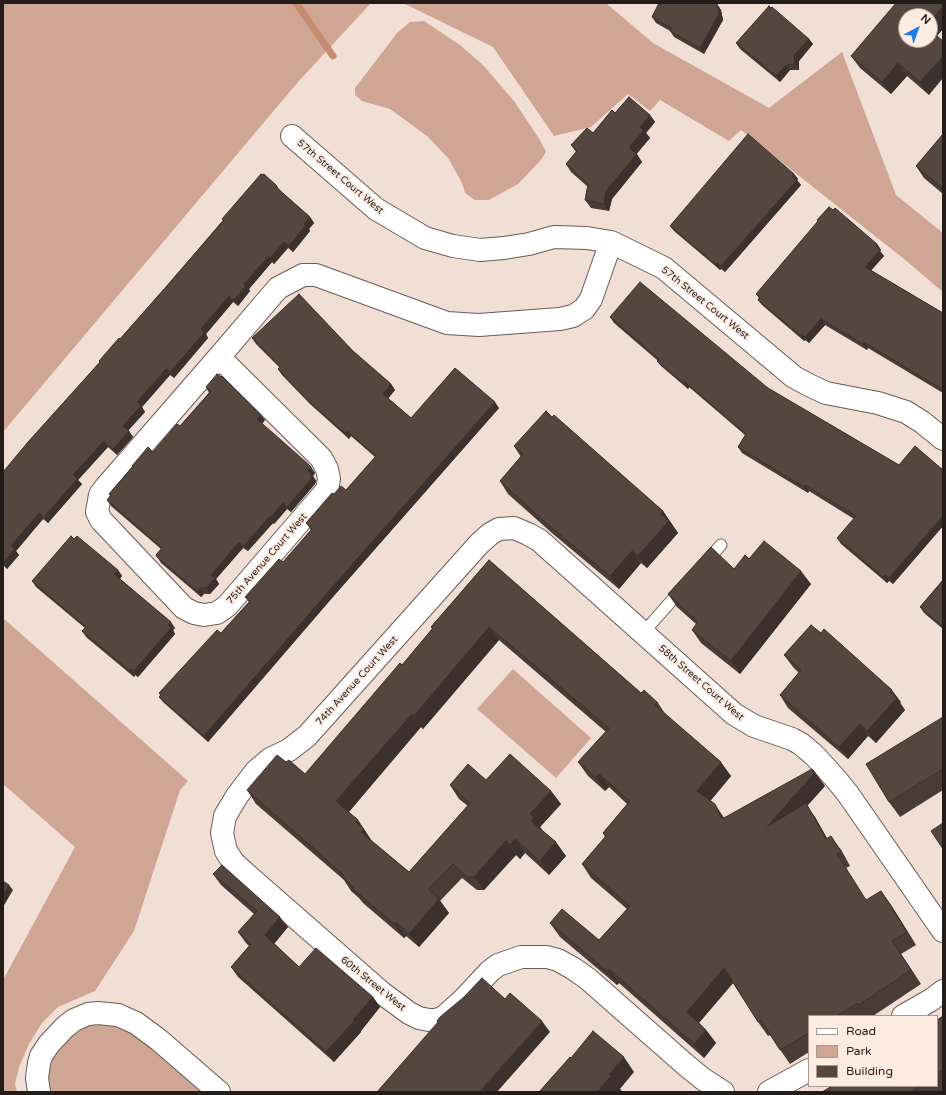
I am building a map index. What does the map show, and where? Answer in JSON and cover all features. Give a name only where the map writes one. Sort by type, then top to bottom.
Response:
[{"type":"street","name":"57th Street Court West","points":[[292,136],[376,209],[425,238],[452,246],[480,250],[529,244],[554,237],[587,238],[611,242],[664,268],[794,376],[809,385],[826,393],[878,403],[906,412],[922,422],[943,439]]},
{"type":"street","name":"75th Avenue Court West","points":[[219,357],[321,458],[327,469],[329,479],[327,490],[227,606],[217,613],[204,615],[184,608],[101,520],[98,512],[100,495],[278,288],[303,275],[316,275],[447,323],[479,325],[560,319],[573,316],[584,309],[592,299],[611,242]]},
{"type":"street","name":"58th Street Court West","points":[[500,529],[514,528],[539,540],[721,703],[745,721],[764,730],[786,736],[814,754],[848,794],[943,931]]},
{"type":"street","name":"74th Avenue Court West","points":[[222,833],[225,816],[237,796],[256,771],[267,761],[289,750],[307,736],[479,544],[490,534],[500,529]]},
{"type":"street","name":"60th Street West","points":[[222,833],[226,851],[233,862],[382,993],[414,1016],[428,1020],[436,1020],[444,1017],[498,965],[521,957],[548,957],[558,960],[588,979],[687,1066],[723,1092]]},
{"type":"street","points":[[905,1015],[943,991]]},
{"type":"street","points":[[39,1092],[37,1078],[39,1063],[41,1056],[49,1044],[74,1020],[88,1014],[98,1013],[118,1015],[136,1023],[159,1040],[219,1092]]},
{"type":"street","points":[[769,1092],[808,1071]]},
{"type":"lane","points":[[700,568],[721,545]]},
{"type":"lane","points":[[643,633],[690,580]]},
{"type":"green space","points":[[3,3],[371,3],[298,82],[3,432]]},
{"type":"green space","points":[[403,3],[606,3],[653,43],[769,108],[842,52],[896,195],[943,233],[943,292],[904,259],[741,130],[729,141],[660,100],[650,111],[628,94],[591,127],[554,136],[493,47]]},
{"type":"green space","points":[[424,21],[460,45],[483,65],[514,101],[540,140],[546,152],[541,160],[518,184],[489,200],[475,200],[465,193],[462,183],[448,158],[427,136],[390,109],[362,101],[355,95],[355,88],[397,33],[410,22]]},
{"type":"green space","points":[[3,618],[188,781],[180,790],[134,931],[95,991],[58,1007],[42,1023],[29,1044],[19,1067],[15,1084],[17,1092],[3,1092],[3,980],[75,847],[3,784]]},
{"type":"green space","points":[[513,669],[591,738],[556,778],[477,709]]},
{"type":"green space","points":[[90,1025],[123,1025],[220,1092],[51,1092],[48,1079],[50,1052],[80,1028]]},
{"type":"building","points":[[659,3],[715,3],[717,4],[719,14],[700,48],[670,31],[672,28],[652,17]]},
{"type":"building","points":[[896,3],[943,3],[943,6],[938,12],[938,8],[898,8],[898,48],[938,48],[938,37],[943,41],[943,56],[920,82],[898,63],[882,82],[851,56]]},
{"type":"building","points":[[769,6],[809,39],[794,55],[795,64],[786,65],[776,76],[736,43]]},
{"type":"building","points":[[629,97],[650,115],[640,127],[644,130],[629,148],[637,154],[606,191],[604,204],[585,200],[588,184],[566,164],[577,151],[571,145],[587,128],[593,133],[612,110],[615,113]]},
{"type":"building","points":[[748,134],[794,174],[792,176],[797,180],[721,266],[717,263],[716,265],[670,226]]},
{"type":"building","points":[[943,134],[943,189],[916,166]]},
{"type":"building","points":[[261,174],[264,174],[277,186],[276,187],[310,217],[304,224],[306,225],[289,246],[284,242],[270,258],[268,257],[244,284],[246,286],[234,300],[229,296],[201,329],[204,333],[170,372],[166,369],[137,402],[141,406],[123,426],[129,431],[113,449],[104,441],[73,475],[77,479],[44,517],[39,513],[11,546],[15,549],[3,563],[3,472],[224,220],[222,219]]},
{"type":"building","points":[[829,207],[833,210],[835,208],[877,244],[876,246],[880,250],[865,267],[943,313],[943,390],[864,342],[863,344],[821,319],[805,337],[801,334],[800,335],[758,300],[760,297],[756,294]]},
{"type":"building","points":[[640,282],[768,388],[899,465],[915,446],[943,470],[943,516],[889,578],[885,575],[883,577],[837,538],[856,516],[805,485],[804,487],[738,447],[746,434],[685,382],[684,383],[672,374],[657,361],[659,359],[610,317]]},
{"type":"building","points":[[299,294],[353,351],[391,384],[383,394],[411,418],[455,368],[495,402],[204,736],[159,697],[161,695],[159,693],[217,630],[221,633],[250,601],[245,597],[279,559],[283,562],[312,529],[306,523],[332,493],[334,494],[341,486],[346,490],[376,456],[347,431],[345,433],[306,399],[278,369],[280,367],[252,338]]},
{"type":"building","points":[[217,374],[221,377],[222,376],[261,415],[257,419],[311,467],[308,471],[312,475],[311,479],[287,507],[283,503],[244,546],[239,542],[211,575],[215,578],[206,588],[200,588],[197,591],[157,557],[156,555],[162,548],[107,500],[111,495],[109,494],[148,447],[153,452],[177,424],[180,426],[211,391],[206,387]]},
{"type":"building","points":[[546,411],[552,417],[554,415],[663,511],[661,514],[669,521],[638,556],[632,551],[610,576],[545,522],[500,481],[523,454],[514,446]]},
{"type":"building","points":[[71,536],[74,539],[77,536],[118,570],[114,574],[171,622],[168,625],[171,628],[134,671],[131,669],[130,671],[82,631],[86,627],[32,581]]},
{"type":"building","points":[[764,541],[801,571],[731,661],[692,630],[698,622],[668,594],[711,547],[734,569],[745,555],[749,559]]},
{"type":"building","points":[[489,560],[641,693],[644,690],[658,703],[655,705],[721,762],[697,791],[715,804],[722,819],[812,769],[815,772],[767,827],[806,803],[826,839],[831,836],[841,852],[837,854],[866,900],[881,891],[907,932],[892,941],[911,970],[859,1005],[858,1003],[838,1015],[808,1015],[808,1034],[780,1050],[761,1020],[758,1022],[724,968],[687,1012],[706,1030],[694,1044],[609,969],[607,971],[550,923],[562,909],[599,940],[630,906],[582,864],[606,836],[603,833],[630,801],[599,774],[596,777],[578,762],[609,728],[489,627],[414,716],[412,714],[336,801],[358,820],[356,822],[364,829],[361,832],[409,872],[470,803],[450,785],[468,764],[486,780],[510,754],[551,791],[530,814],[534,818],[531,821],[556,842],[540,861],[515,839],[510,845],[506,841],[474,877],[467,877],[453,864],[428,889],[439,899],[409,934],[396,922],[394,924],[353,889],[354,888],[342,877],[344,875],[247,790],[277,755],[286,762],[289,760],[305,774],[400,663],[402,665],[433,628],[431,627]]},
{"type":"building","points":[[943,580],[943,627],[920,607]]},
{"type":"building","points":[[811,625],[821,633],[824,629],[892,690],[890,692],[897,698],[867,731],[860,724],[839,747],[780,695],[801,670],[784,655]]},
{"type":"building","points":[[943,717],[943,769],[889,802],[866,764]]},
{"type":"building","points":[[943,823],[943,849],[931,831]]},
{"type":"building","points":[[222,865],[280,917],[265,935],[299,967],[316,948],[373,997],[326,1052],[231,967],[251,944],[238,932],[257,911],[213,874]]},
{"type":"building","points":[[3,881],[9,885],[3,895]]},
{"type":"building","points":[[482,978],[505,999],[510,993],[542,1021],[479,1092],[377,1092],[438,1022],[437,1021],[440,1017],[464,997]]},
{"type":"building","points":[[943,1016],[943,1070],[938,1073],[938,1019]]},
{"type":"building","points":[[593,1031],[624,1057],[609,1074],[611,1076],[597,1092],[539,1092],[570,1057],[571,1058]]},
{"type":"building","points":[[830,1087],[919,1087],[911,1092],[822,1092]]},
{"type":"waterway","points":[[296,3],[333,56]]}]
